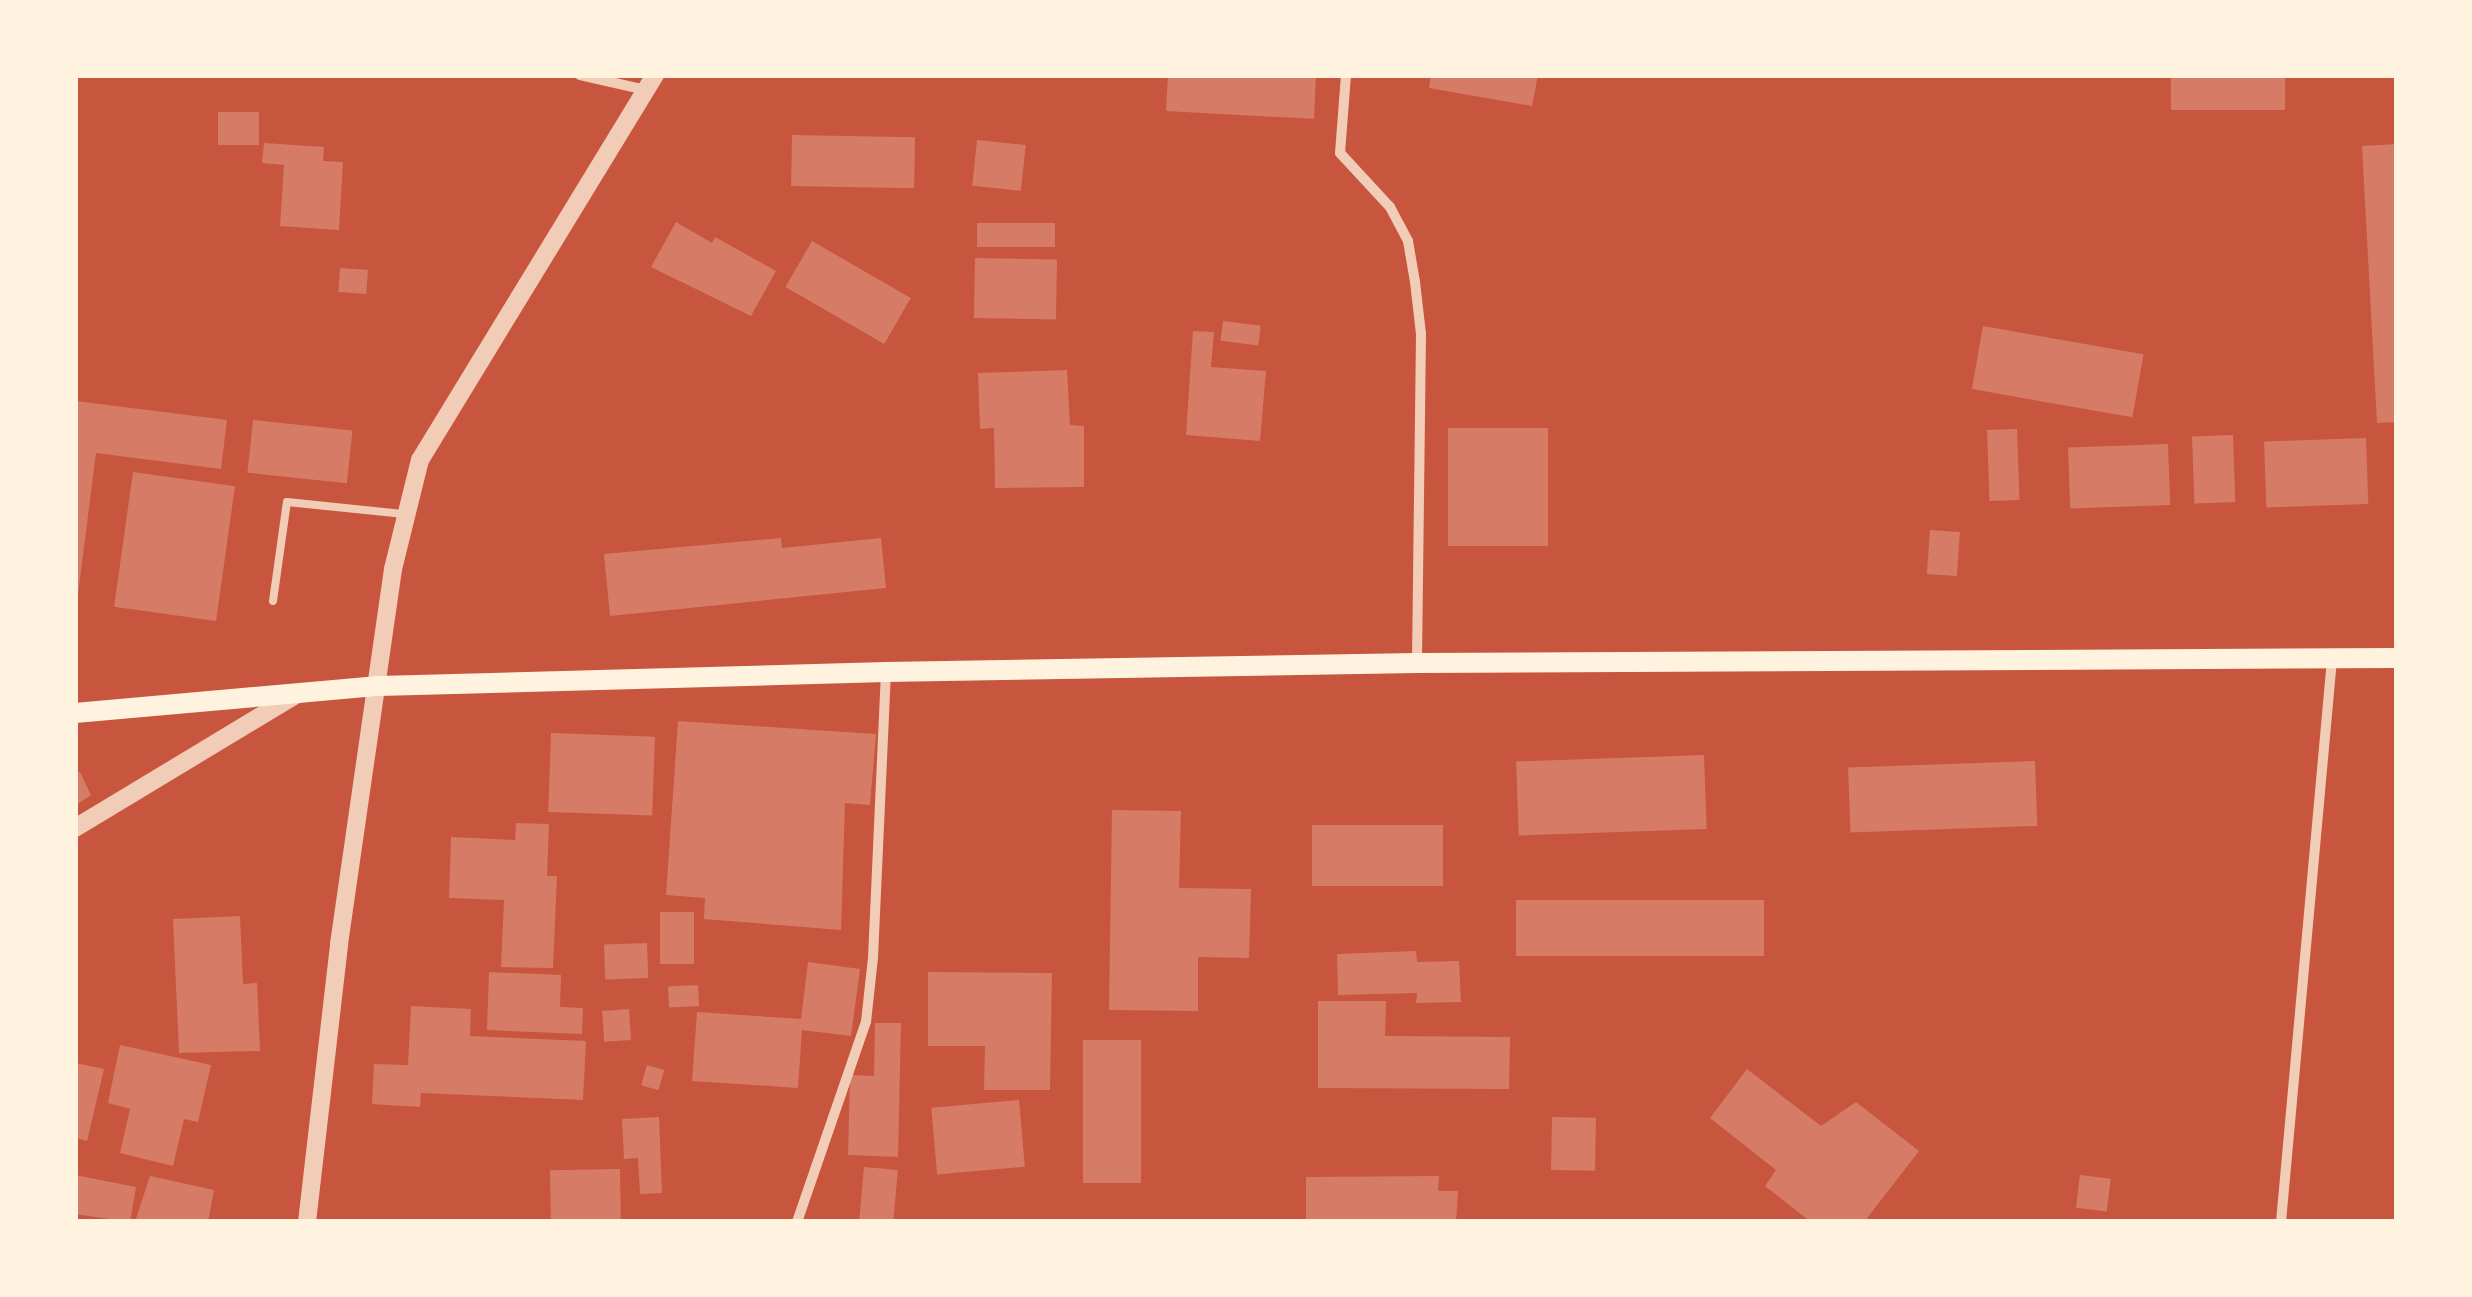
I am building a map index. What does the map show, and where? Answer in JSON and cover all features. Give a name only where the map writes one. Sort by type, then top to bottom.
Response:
[{"type":"main road","points":[[75,713],[379,686],[886,672],[1417,663],[2397,658]]},
{"type":"street","points":[[306,1222],[339,944],[404,514],[420,460],[651,82],[580,75]]},
{"type":"street","points":[[1346,75],[1340,153],[1390,207],[1408,241],[1419,317],[1417,663]]},
{"type":"street","points":[[2281,1222],[2332,659]]},
{"type":"street","points":[[797,1222],[866,1022],[874,958],[886,672]]},
{"type":"street","points":[[75,828],[303,691]]},
{"type":"lane","points":[[273,601],[287,502],[404,514]]},
{"type":"building","points":[[1168,75],[1316,75],[1314,119],[1166,111]]},
{"type":"building","points":[[1431,75],[1538,75],[1532,106],[1429,88]]},
{"type":"building","points":[[2171,75],[2285,75],[2285,110],[2171,110]]},
{"type":"building","points":[[218,112],[259,112],[259,145],[218,145]]},
{"type":"building","points":[[792,135],[915,137],[914,188],[791,186]]},
{"type":"building","points":[[977,140],[1026,145],[1021,191],[972,186]]},
{"type":"building","points":[[264,143],[324,147],[323,161],[343,162],[339,230],[280,226],[284,165],[262,163]]},
{"type":"building","points":[[2397,144],[2397,422],[2377,423],[2362,146]]},
{"type":"building","points":[[676,222],[712,243],[715,237],[776,271],[751,316],[651,267]]},
{"type":"building","points":[[977,223],[1055,223],[1055,247],[977,247]]},
{"type":"building","points":[[812,241],[911,298],[884,344],[786,287]]},
{"type":"building","points":[[975,258],[1057,259],[1056,319],[974,318]]},
{"type":"building","points":[[340,268],[368,270],[366,294],[338,292]]},
{"type":"building","points":[[1223,321],[1261,326],[1258,345],[1221,341]]},
{"type":"building","points":[[1983,326],[2144,354],[2132,417],[1972,389]]},
{"type":"building","points":[[1193,331],[1214,332],[1211,367],[1266,371],[1260,441],[1186,435]]},
{"type":"building","points":[[1067,370],[1070,425],[1084,426],[1084,487],[995,488],[994,428],[980,429],[978,373]]},
{"type":"building","points":[[75,401],[227,420],[221,469],[96,453],[77,602]]},
{"type":"building","points":[[253,420],[352,430],[347,483],[247,473]]},
{"type":"building","points":[[1448,428],[1548,428],[1548,546],[1448,546]]},
{"type":"building","points":[[2017,429],[2019,500],[1989,501],[1987,430]]},
{"type":"building","points":[[2233,435],[2235,502],[2194,503],[2192,436]]},
{"type":"building","points":[[2366,438],[2368,504],[2266,508],[2264,442]]},
{"type":"building","points":[[2168,444],[2170,505],[2070,508],[2068,447]]},
{"type":"building","points":[[133,472],[235,486],[216,621],[114,607]]},
{"type":"building","points":[[1930,530],[1960,532],[1957,576],[1927,574]]},
{"type":"building","points":[[781,538],[782,548],[881,538],[886,588],[610,616],[604,554]]},
{"type":"building","points":[[678,721],[876,734],[870,805],[845,803],[841,930],[704,919],[705,898],[666,895]]},
{"type":"building","points":[[551,733],[655,737],[652,816],[548,812]]},
{"type":"building","points":[[1704,755],[1707,829],[1519,836],[1516,762]]},
{"type":"building","points":[[2035,761],[2037,826],[1850,832],[1848,768]]},
{"type":"building","points":[[80,772],[91,795],[75,806],[75,774]]},
{"type":"building","points":[[1112,810],[1181,811],[1179,888],[1251,889],[1249,958],[1198,957],[1198,1011],[1109,1010]]},
{"type":"building","points":[[516,823],[549,824],[547,876],[557,876],[553,968],[501,967],[504,900],[449,898],[451,837],[515,840]]},
{"type":"building","points":[[1312,825],[1443,825],[1443,886],[1312,886]]},
{"type":"building","points":[[1516,900],[1764,900],[1764,956],[1516,956]]},
{"type":"building","points":[[660,912],[694,912],[694,964],[660,964]]},
{"type":"building","points":[[240,916],[243,984],[257,983],[260,1051],[179,1053],[173,919]]},
{"type":"building","points":[[647,943],[648,978],[605,979],[604,945]]},
{"type":"building","points":[[1416,951],[1417,962],[1459,961],[1461,1002],[1416,1003],[1417,993],[1338,995],[1337,954]]},
{"type":"building","points":[[808,962],[860,969],[851,1036],[802,1030],[798,1088],[692,1081],[697,1012],[801,1019]]},
{"type":"building","points":[[489,972],[561,975],[560,1007],[583,1008],[582,1034],[487,1030]]},
{"type":"building","points":[[928,972],[1052,973],[1050,1090],[984,1090],[985,1046],[928,1046]]},
{"type":"building","points":[[698,985],[699,1006],[669,1008],[668,987]]},
{"type":"building","points":[[1318,1001],[1386,1001],[1385,1036],[1510,1037],[1509,1089],[1318,1088]]},
{"type":"building","points":[[411,1006],[471,1009],[470,1036],[586,1041],[583,1100],[421,1093],[420,1107],[372,1104],[374,1064],[408,1065]]},
{"type":"building","points":[[629,1009],[631,1040],[604,1042],[602,1011]]},
{"type":"building","points":[[875,1023],[901,1023],[898,1157],[848,1155],[850,1075],[874,1076]]},
{"type":"building","points":[[1083,1040],[1141,1040],[1141,1183],[1083,1183]]},
{"type":"building","points":[[120,1045],[211,1065],[198,1122],[184,1119],[173,1166],[120,1153],[130,1109],[108,1103]]},
{"type":"building","points":[[75,1063],[104,1069],[87,1141],[75,1138]]},
{"type":"building","points":[[647,1065],[664,1070],[659,1090],[641,1085]]},
{"type":"building","points":[[1747,1069],[1821,1126],[1856,1102],[1919,1151],[1864,1222],[1811,1222],[1765,1186],[1776,1170],[1710,1118]]},
{"type":"building","points":[[1019,1100],[1025,1167],[937,1174],[931,1108]]},
{"type":"building","points":[[659,1117],[662,1193],[640,1194],[638,1158],[624,1159],[622,1119]]},
{"type":"building","points":[[1552,1117],[1596,1118],[1595,1171],[1551,1170]]},
{"type":"building","points":[[864,1167],[898,1170],[893,1222],[859,1222]]},
{"type":"building","points":[[620,1169],[621,1222],[551,1222],[550,1170]]},
{"type":"building","points":[[75,1175],[136,1187],[130,1222],[75,1214]]},
{"type":"building","points":[[2080,1175],[2111,1179],[2107,1212],[2076,1208]]},
{"type":"building","points":[[150,1176],[214,1190],[208,1222],[135,1222]]},
{"type":"building","points":[[1439,1176],[1438,1191],[1458,1191],[1456,1222],[1306,1222],[1306,1177]]}]
